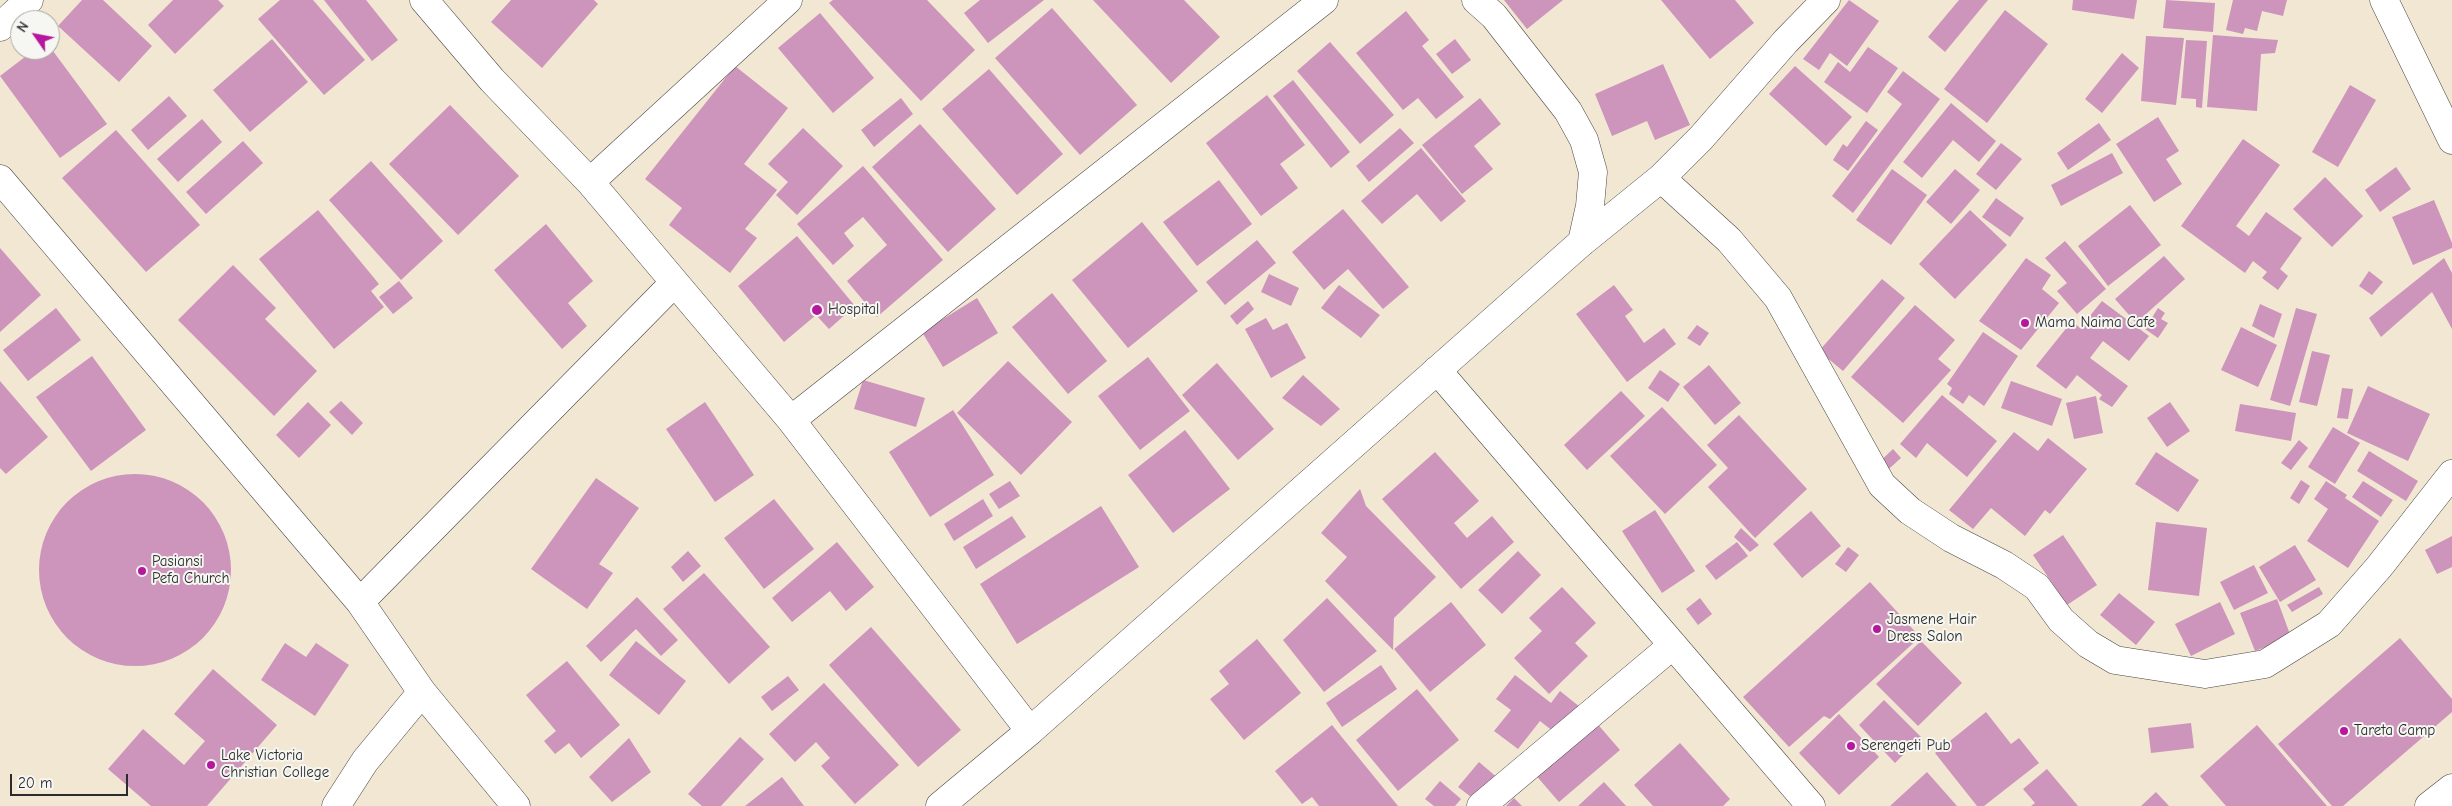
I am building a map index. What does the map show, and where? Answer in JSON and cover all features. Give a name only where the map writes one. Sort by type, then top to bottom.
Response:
[{"type":"street","points":[[0,27],[29,0]]},
{"type":"street","points":[[424,0],[492,80],[590,182],[791,420],[1030,731]]},
{"type":"street","points":[[590,182],[788,0]]},
{"type":"street","points":[[791,420],[1324,0]]},
{"type":"street","points":[[1476,0],[1494,16],[1568,111],[1584,140],[1593,172],[1590,206],[1582,242]]},
{"type":"street","points":[[940,806],[1030,731],[1582,242],[1661,178],[1702,138],[1780,48],[1826,0]]},
{"type":"street","points":[[2384,0],[2452,140]]},
{"type":"street","points":[[1661,178],[1729,240],[1778,298],[1882,485],[1910,511],[1952,538],[2004,565],[2037,587],[2061,620],[2088,644],[2116,660],[2205,674],[2265,664],[2329,624],[2379,567],[2452,474]]},
{"type":"street","points":[[0,179],[360,602],[422,692],[516,806]]},
{"type":"street","points":[[360,602],[674,283]]},
{"type":"street","points":[[1437,370],[1811,806]]},
{"type":"street","points":[[1481,806],[1673,645]]},
{"type":"street","points":[[336,806],[365,761],[422,692]]},
{"type":"street","points":[[2429,806],[2452,788]]},
{"type":"building","points":[[82,0],[103,0],[152,46],[119,82],[60,28],[60,24]]},
{"type":"building","points":[[173,0],[218,0],[224,6],[175,54],[148,25]]},
{"type":"building","points":[[280,0],[313,0],[365,60],[324,95],[258,19]]},
{"type":"building","points":[[324,0],[366,0],[398,40],[372,61]]},
{"type":"building","points":[[511,0],[594,0],[598,4],[542,68],[491,22]]},
{"type":"building","points":[[833,0],[927,0],[975,50],[921,101],[829,3]]},
{"type":"building","points":[[980,0],[1044,0],[988,43],[964,13]]},
{"type":"building","points":[[1093,0],[1184,0],[1220,37],[1171,83]]},
{"type":"building","points":[[1504,0],[1563,0],[1527,29]]},
{"type":"building","points":[[1661,0],[1735,0],[1754,23],[1710,59]]},
{"type":"building","points":[[1849,0],[1879,21],[1847,66],[1830,53],[1819,70],[1803,59]]},
{"type":"building","points":[[1959,0],[1988,0],[1945,52],[1928,37]]},
{"type":"building","points":[[2073,0],[2137,0],[2134,19],[2072,10]]},
{"type":"building","points":[[2166,0],[2215,3],[2213,32],[2163,28]]},
{"type":"building","points":[[2233,0],[2287,0],[2283,16],[2262,11],[2257,31],[2245,28],[2243,34],[2226,30]]},
{"type":"building","points":[[1052,8],[1137,105],[1080,155],[995,58]]},
{"type":"building","points":[[2005,10],[2048,44],[1987,123],[1944,89]]},
{"type":"building","points":[[1406,11],[1429,40],[1422,46],[1464,97],[1436,119],[1418,98],[1403,110],[1356,53]]},
{"type":"building","points":[[820,13],[874,78],[833,113],[778,48]]},
{"type":"building","points":[[2213,35],[2278,40],[2275,53],[2261,54],[2257,111],[2207,107]]},
{"type":"building","points":[[2146,36],[2184,38],[2176,105],[2141,101]]},
{"type":"building","points":[[272,39],[308,82],[250,132],[213,90]]},
{"type":"building","points":[[1455,39],[1471,60],[1452,74],[1436,54]]},
{"type":"building","points":[[2186,40],[2207,41],[2202,108],[2196,107],[2196,99],[2181,98]]},
{"type":"building","points":[[1330,42],[1394,115],[1360,144],[1297,71]]},
{"type":"building","points":[[1868,47],[1898,68],[1867,113],[1824,82],[1838,62],[1850,72]]},
{"type":"building","points":[[2122,53],[2139,68],[2102,113],[2085,99]]},
{"type":"building","points":[[21,60],[60,60],[107,124],[60,158],[0,76]]},
{"type":"building","points":[[1663,64],[1690,125],[1655,140],[1647,121],[1612,136],[1595,94]]},
{"type":"building","points":[[735,66],[788,108],[744,164],[777,190],[745,229],[757,238],[730,273],[669,225],[682,208],[645,179]]},
{"type":"building","points":[[1795,66],[1852,117],[1826,146],[1769,94]]},
{"type":"building","points":[[989,69],[1063,154],[1017,195],[942,109]]},
{"type":"building","points":[[1903,71],[1940,99],[1853,213],[1832,196],[1902,104],[1887,92]]},
{"type":"building","points":[[1293,80],[1350,152],[1331,168],[1273,96]]},
{"type":"building","points":[[2350,85],[2376,100],[2338,167],[2312,152]]},
{"type":"building","points":[[1267,95],[1305,145],[1280,164],[1298,188],[1261,216],[1206,143]]},
{"type":"building","points":[[169,96],[187,116],[148,150],[131,130]]},
{"type":"building","points":[[901,98],[913,114],[874,147],[861,130]]},
{"type":"building","points":[[1480,98],[1501,124],[1474,146],[1493,169],[1462,194],[1422,145]]},
{"type":"building","points":[[1951,103],[1996,141],[1979,162],[1953,140],[1922,178],[1903,162]]},
{"type":"building","points":[[450,105],[519,176],[458,235],[389,164]]},
{"type":"building","points":[[2158,117],[2179,151],[2166,159],[2182,184],[2154,202],[2116,144]]},
{"type":"building","points":[[202,119],[222,142],[178,182],[157,159]]},
{"type":"building","points":[[1866,121],[1878,130],[1848,171],[1833,160],[1843,144],[1847,147]]},
{"type":"building","points":[[2099,123],[2111,140],[2068,170],[2057,153]]},
{"type":"building","points":[[920,124],[996,209],[948,252],[872,167]]},
{"type":"building","points":[[803,128],[843,166],[797,215],[776,195],[788,182],[768,164]]},
{"type":"building","points":[[1400,128],[1414,143],[1369,182],[1356,166]]},
{"type":"building","points":[[116,130],[200,225],[146,272],[62,178]]},
{"type":"building","points":[[2243,139],[2280,165],[2236,226],[2249,236],[2266,212],[2302,238],[2280,269],[2288,276],[2278,290],[2262,278],[2267,272],[2253,261],[2245,273],[2181,226]]},
{"type":"building","points":[[243,141],[263,163],[206,214],[186,192]]},
{"type":"building","points":[[2001,143],[2022,159],[1996,190],[1976,174]]},
{"type":"building","points":[[1421,148],[1466,201],[1441,222],[1417,194],[1382,224],[1361,201]]},
{"type":"building","points":[[2112,153],[2123,173],[2061,206],[2051,185]]},
{"type":"building","points":[[371,161],[443,241],[401,280],[329,200]]},
{"type":"building","points":[[863,166],[943,260],[877,317],[847,281],[887,245],[863,217],[844,233],[854,246],[833,265],[797,224]]},
{"type":"building","points":[[2396,167],[2411,189],[2380,212],[2365,190]]},
{"type":"building","points":[[1892,169],[1927,195],[1891,245],[1856,220]]},
{"type":"building","points":[[1955,169],[1980,190],[1951,224],[1926,202]]},
{"type":"building","points":[[2325,177],[2363,216],[2332,247],[2293,209]]},
{"type":"building","points":[[1219,180],[1252,224],[1197,266],[1163,222]]},
{"type":"building","points":[[1996,198],[2024,218],[2010,237],[1982,217]]},
{"type":"building","points":[[2434,200],[2452,243],[2452,248],[2413,265],[2392,217]]},
{"type":"building","points":[[2130,205],[2161,245],[2108,286],[2078,246]]},
{"type":"building","points":[[1343,209],[1409,287],[1383,309],[1348,269],[1324,290],[1292,252]]},
{"type":"building","points":[[318,210],[379,284],[371,291],[384,307],[334,349],[259,259]]},
{"type":"building","points":[[1970,210],[2007,245],[1955,299],[1919,264]]},
{"type":"building","points":[[1142,222],[1198,291],[1128,348],[1072,280]]},
{"type":"building","points":[[546,224],[593,281],[568,303],[587,326],[562,349],[494,270]]},
{"type":"building","points":[[797,236],[855,306],[829,329],[816,315],[784,342],[738,286]]},
{"type":"building","points":[[1257,240],[1276,263],[1225,305],[1206,282]]},
{"type":"building","points":[[2065,241],[2106,289],[2077,314],[2057,291],[2067,283],[2045,258]]},
{"type":"building","points":[[0,248],[41,295],[0,332]]},
{"type":"building","points":[[2164,256],[2185,279],[2136,323],[2115,299]]},
{"type":"building","points":[[2026,258],[2051,275],[2042,289],[2059,303],[2021,350],[1979,321]]},
{"type":"building","points":[[2444,258],[2452,273],[2452,329],[2432,292],[2381,337],[2369,318]]},
{"type":"building","points":[[233,265],[276,308],[265,319],[317,371],[274,416],[178,320]]},
{"type":"building","points":[[2369,271],[2383,282],[2372,295],[2359,286]]},
{"type":"building","points":[[1269,274],[1299,288],[1291,306],[1261,292]]},
{"type":"building","points":[[1882,279],[1905,298],[1843,371],[1819,351]]},
{"type":"building","points":[[399,281],[413,298],[393,314],[379,297]]},
{"type":"building","points":[[1339,285],[1380,315],[1361,338],[1321,308]]},
{"type":"building","points":[[1614,285],[1633,310],[1625,316],[1644,343],[1664,328],[1676,344],[1627,382],[1576,314]]},
{"type":"building","points":[[1052,293],[1107,361],[1068,394],[1012,327]]},
{"type":"building","points":[[977,298],[998,333],[943,367],[922,332]]},
{"type":"building","points":[[1248,301],[1254,309],[1237,325],[1230,316]]},
{"type":"building","points":[[2102,301],[2149,336],[2129,361],[2103,341],[2090,358],[2128,386],[2112,407],[2099,399],[2102,395],[2077,375],[2066,389],[2036,366],[2072,321],[2080,328]]},
{"type":"building","points":[[2260,304],[2282,314],[2274,338],[2252,326]]},
{"type":"building","points":[[1915,305],[1955,340],[1938,359],[1951,370],[1903,423],[1851,377]]},
{"type":"building","points":[[56,308],[81,340],[28,381],[3,350]]},
{"type":"building","points":[[2158,308],[2165,313],[2161,319],[2168,323],[2158,338],[2145,329]]},
{"type":"building","points":[[2296,308],[2317,314],[2290,406],[2270,400]]},
{"type":"building","points":[[1266,318],[1273,330],[1287,323],[1306,358],[1271,378],[1245,329]]},
{"type":"building","points":[[1697,325],[1709,333],[1700,346],[1687,338]]},
{"type":"building","points":[[2241,327],[2277,345],[2258,387],[2221,370]]},
{"type":"building","points":[[1983,332],[2018,356],[1984,406],[1969,395],[1963,404],[1949,394],[1952,388],[1947,384]]},
{"type":"building","points":[[2312,351],[2330,355],[2317,406],[2299,402]]},
{"type":"building","points":[[92,356],[146,430],[91,471],[36,397]]},
{"type":"building","points":[[1148,357],[1190,411],[1140,450],[1098,396]]},
{"type":"building","points":[[1008,361],[1072,422],[1021,475],[957,413]]},
{"type":"building","points":[[1217,363],[1274,429],[1238,460],[1182,395]]},
{"type":"building","points":[[1709,365],[1741,403],[1715,425],[1683,387]]},
{"type":"building","points":[[1660,370],[1680,384],[1668,402],[1648,388]]},
{"type":"building","points":[[1303,375],[1340,409],[1321,426],[1282,398]]},
{"type":"building","points":[[863,380],[925,398],[916,427],[854,409]]},
{"type":"building","points":[[0,381],[48,437],[6,474],[0,468]]},
{"type":"building","points":[[2011,381],[2062,399],[2052,426],[2001,408]]},
{"type":"building","points":[[2368,386],[2430,414],[2408,461],[2347,433]]},
{"type":"building","points":[[2342,388],[2353,389],[2348,419],[2337,418]]},
{"type":"building","points":[[1621,391],[1645,416],[1587,470],[1564,445]]},
{"type":"building","points":[[1942,395],[1997,441],[1967,477],[1927,443],[1916,458],[1900,444]]},
{"type":"building","points":[[2096,396],[2103,433],[2074,439],[2066,403]]},
{"type":"building","points":[[341,401],[363,423],[352,435],[329,412]]},
{"type":"building","points":[[308,402],[331,425],[299,458],[276,435]]},
{"type":"building","points":[[705,402],[754,475],[715,502],[666,429]]},
{"type":"building","points":[[2170,402],[2190,431],[2167,447],[2147,418]]},
{"type":"building","points":[[2240,404],[2296,413],[2291,441],[2235,431]]},
{"type":"building","points":[[1662,407],[1717,465],[1665,514],[1610,456]]},
{"type":"building","points":[[953,410],[994,475],[930,517],[889,452]]},
{"type":"building","points":[[1739,415],[1807,489],[1755,538],[1708,487],[1728,468],[1707,445]]},
{"type":"building","points":[[2333,427],[2360,443],[2335,484],[2308,467]]},
{"type":"building","points":[[1185,430],[1230,489],[1173,533],[1128,475]]},
{"type":"building","points":[[2014,432],[2038,451],[2048,438],[2087,469],[2050,514],[2045,510],[2025,536],[1991,508],[1973,529],[1949,510]]},
{"type":"building","points":[[2299,440],[2308,448],[2291,470],[2281,463]]},
{"type":"building","points":[[1893,449],[1901,458],[1882,475],[1874,467]]},
{"type":"building","points":[[2369,451],[2418,481],[2406,501],[2357,471]]},
{"type":"building","points":[[1435,452],[1479,501],[1454,523],[1467,538],[1492,516],[1514,542],[1461,589],[1382,499]]},
{"type":"building","points":[[2156,452],[2199,480],[2178,512],[2135,484]]},
{"type":"building","points":[[126,474],[144,474],[172,481],[188,490],[203,502],[215,517],[224,533],[231,561],[231,579],[224,607],[215,623],[203,638],[188,650],[172,659],[144,666],[126,666],[107,662],[90,655],[74,644],[61,631],[50,615],[43,598],[39,579],[39,561],[43,542],[50,525],[61,509],[74,496],[90,485],[107,478]]},
{"type":"building","points":[[596,478],[639,508],[599,564],[613,573],[587,609],[531,569]]},
{"type":"building","points":[[2301,480],[2310,486],[2299,504],[2290,498]]},
{"type":"building","points":[[1010,481],[1020,496],[999,509],[989,494]]},
{"type":"building","points":[[2326,481],[2347,495],[2345,498],[2379,521],[2348,568],[2307,541],[2328,509],[2314,499]]},
{"type":"building","points":[[2363,481],[2393,500],[2381,517],[2352,497]]},
{"type":"building","points":[[1360,489],[1366,506],[1436,577],[1394,618],[1393,650],[1325,581],[1347,557],[1321,533]]},
{"type":"building","points":[[774,499],[814,549],[764,589],[724,538]]},
{"type":"building","points":[[983,499],[993,516],[954,541],[944,524]]},
{"type":"building","points":[[1101,506],[1139,567],[1017,644],[980,584]]},
{"type":"building","points":[[1655,510],[1695,571],[1662,593],[1622,531]]},
{"type":"building","points":[[1811,511],[1841,546],[1802,578],[1773,544]]},
{"type":"building","points":[[1012,516],[1026,537],[976,569],[963,547]]},
{"type":"building","points":[[2156,522],[2207,528],[2199,596],[2148,590]]},
{"type":"building","points":[[1741,528],[1759,545],[1750,552],[1734,537]]},
{"type":"building","points":[[2063,535],[2097,585],[2067,605],[2033,555]]},
{"type":"building","points":[[2452,536],[2452,567],[2437,574],[2425,550]]},
{"type":"building","points":[[837,542],[874,587],[846,611],[830,591],[792,622],[772,598]]},
{"type":"building","points":[[1737,542],[1748,556],[1716,580],[1705,566]]},
{"type":"building","points":[[2295,545],[2316,580],[2280,602],[2259,567]]},
{"type":"building","points":[[1848,547],[1859,555],[1846,572],[1835,564]]},
{"type":"building","points":[[688,551],[701,566],[683,582],[671,567]]},
{"type":"building","points":[[1518,551],[1541,575],[1502,614],[1478,590]]},
{"type":"building","points":[[2254,565],[2268,593],[2234,610],[2220,582]]},
{"type":"building","points":[[704,573],[770,647],[729,684],[663,609]]},
{"type":"building","points":[[1870,582],[1920,637],[1830,719],[1824,716],[1789,747],[1743,697]]},
{"type":"building","points":[[1562,587],[1596,623],[1575,643],[1588,656],[1549,694],[1514,658],[1542,631],[1529,618]]},
{"type":"building","points":[[2319,587],[2323,594],[2292,612],[2287,605]]},
{"type":"building","points":[[2119,593],[2155,622],[2136,645],[2100,615]]},
{"type":"building","points":[[637,597],[678,640],[661,656],[636,629],[601,662],[586,646]]},
{"type":"building","points":[[1327,598],[1377,651],[1324,692],[1283,640]]},
{"type":"building","points":[[1700,598],[1712,614],[1698,625],[1686,609]]},
{"type":"building","points":[[2277,599],[2291,637],[2255,651],[2240,613]]},
{"type":"building","points":[[1451,602],[1486,645],[1430,692],[1394,649]]},
{"type":"building","points":[[2220,602],[2235,634],[2191,656],[2175,624]]},
{"type":"building","points":[[871,627],[961,730],[918,767],[829,665]]},
{"type":"building","points":[[2400,638],[2452,699],[2452,712],[2343,806],[2332,806],[2278,744]]},
{"type":"building","points":[[1257,639],[1301,693],[1244,740],[1210,699],[1229,684],[1219,671]]},
{"type":"building","points":[[636,641],[686,681],[659,715],[609,675]]},
{"type":"building","points":[[1921,641],[1962,683],[1918,726],[1876,684]]},
{"type":"building","points":[[285,643],[306,657],[316,643],[349,665],[315,716],[261,680]]},
{"type":"building","points":[[567,661],[620,725],[581,758],[569,743],[555,754],[544,741],[556,731],[526,695]]},
{"type":"building","points":[[1381,665],[1397,689],[1342,727],[1326,703]]},
{"type":"building","points":[[213,669],[277,725],[207,806],[151,806],[108,769],[143,729],[184,765],[205,741],[174,714]]},
{"type":"building","points":[[1515,675],[1551,703],[1560,691],[1580,707],[1558,735],[1540,721],[1518,749],[1494,731],[1511,710],[1496,699]]},
{"type":"building","points":[[788,676],[799,690],[772,711],[761,697]]},
{"type":"building","points":[[824,683],[899,765],[855,804],[821,766],[830,758],[816,742],[795,762],[769,734]]},
{"type":"building","points":[[1417,689],[1459,740],[1398,791],[1356,740]]},
{"type":"building","points":[[1884,700],[1921,737],[1895,763],[1859,725]]},
{"type":"building","points":[[1986,712],[2011,744],[2019,738],[2039,763],[1984,806],[1977,806],[1935,753]]},
{"type":"building","points":[[1839,714],[1879,757],[1839,795],[1799,753]]},
{"type":"building","points":[[1594,720],[1620,750],[1559,802],[1533,772]]},
{"type":"building","points":[[2191,723],[2194,748],[2151,753],[2148,728]]},
{"type":"building","points":[[1332,725],[1398,806],[1319,806],[1312,797],[1302,804],[1275,771]]},
{"type":"building","points":[[2257,725],[2327,806],[2226,806],[2200,776]]},
{"type":"building","points":[[740,737],[764,759],[721,806],[702,806],[688,794]]},
{"type":"building","points":[[629,738],[651,772],[612,802],[589,777]]},
{"type":"building","points":[[1680,743],[1730,799],[1723,806],[1653,806],[1634,785]]},
{"type":"building","points":[[1479,762],[1499,779],[1479,803],[1458,787]]},
{"type":"building","points":[[2047,769],[2078,806],[2031,806],[2035,803],[2023,789]]},
{"type":"building","points":[[1927,772],[1957,806],[1890,806]]},
{"type":"building","points":[[782,777],[804,806],[745,806]]},
{"type":"building","points":[[1440,781],[1461,799],[1455,806],[1434,806],[1425,799]]},
{"type":"building","points":[[1604,782],[1626,806],[1578,806]]},
{"type":"building","points":[[2156,792],[2169,806],[2141,806]]},
{"type":"building","points":[[1514,798],[1522,806],[1506,806]]},
{"type":"place","name":"Hospital","points":[[817,310]]},
{"type":"place","name":"Mama Naima Cafe","points":[[2025,323]]},
{"type":"place","name":"Pasiansi Pefa Church","points":[[142,571]]},
{"type":"place","name":"Jasmene Hair Dress Salon","points":[[1877,629]]},
{"type":"place","name":"Tareta Camp","points":[[2344,731]]},
{"type":"place","name":"Serengeti Pub","points":[[1851,746]]},
{"type":"place","name":"Lake Victoria Christian College","points":[[211,765]]}]
